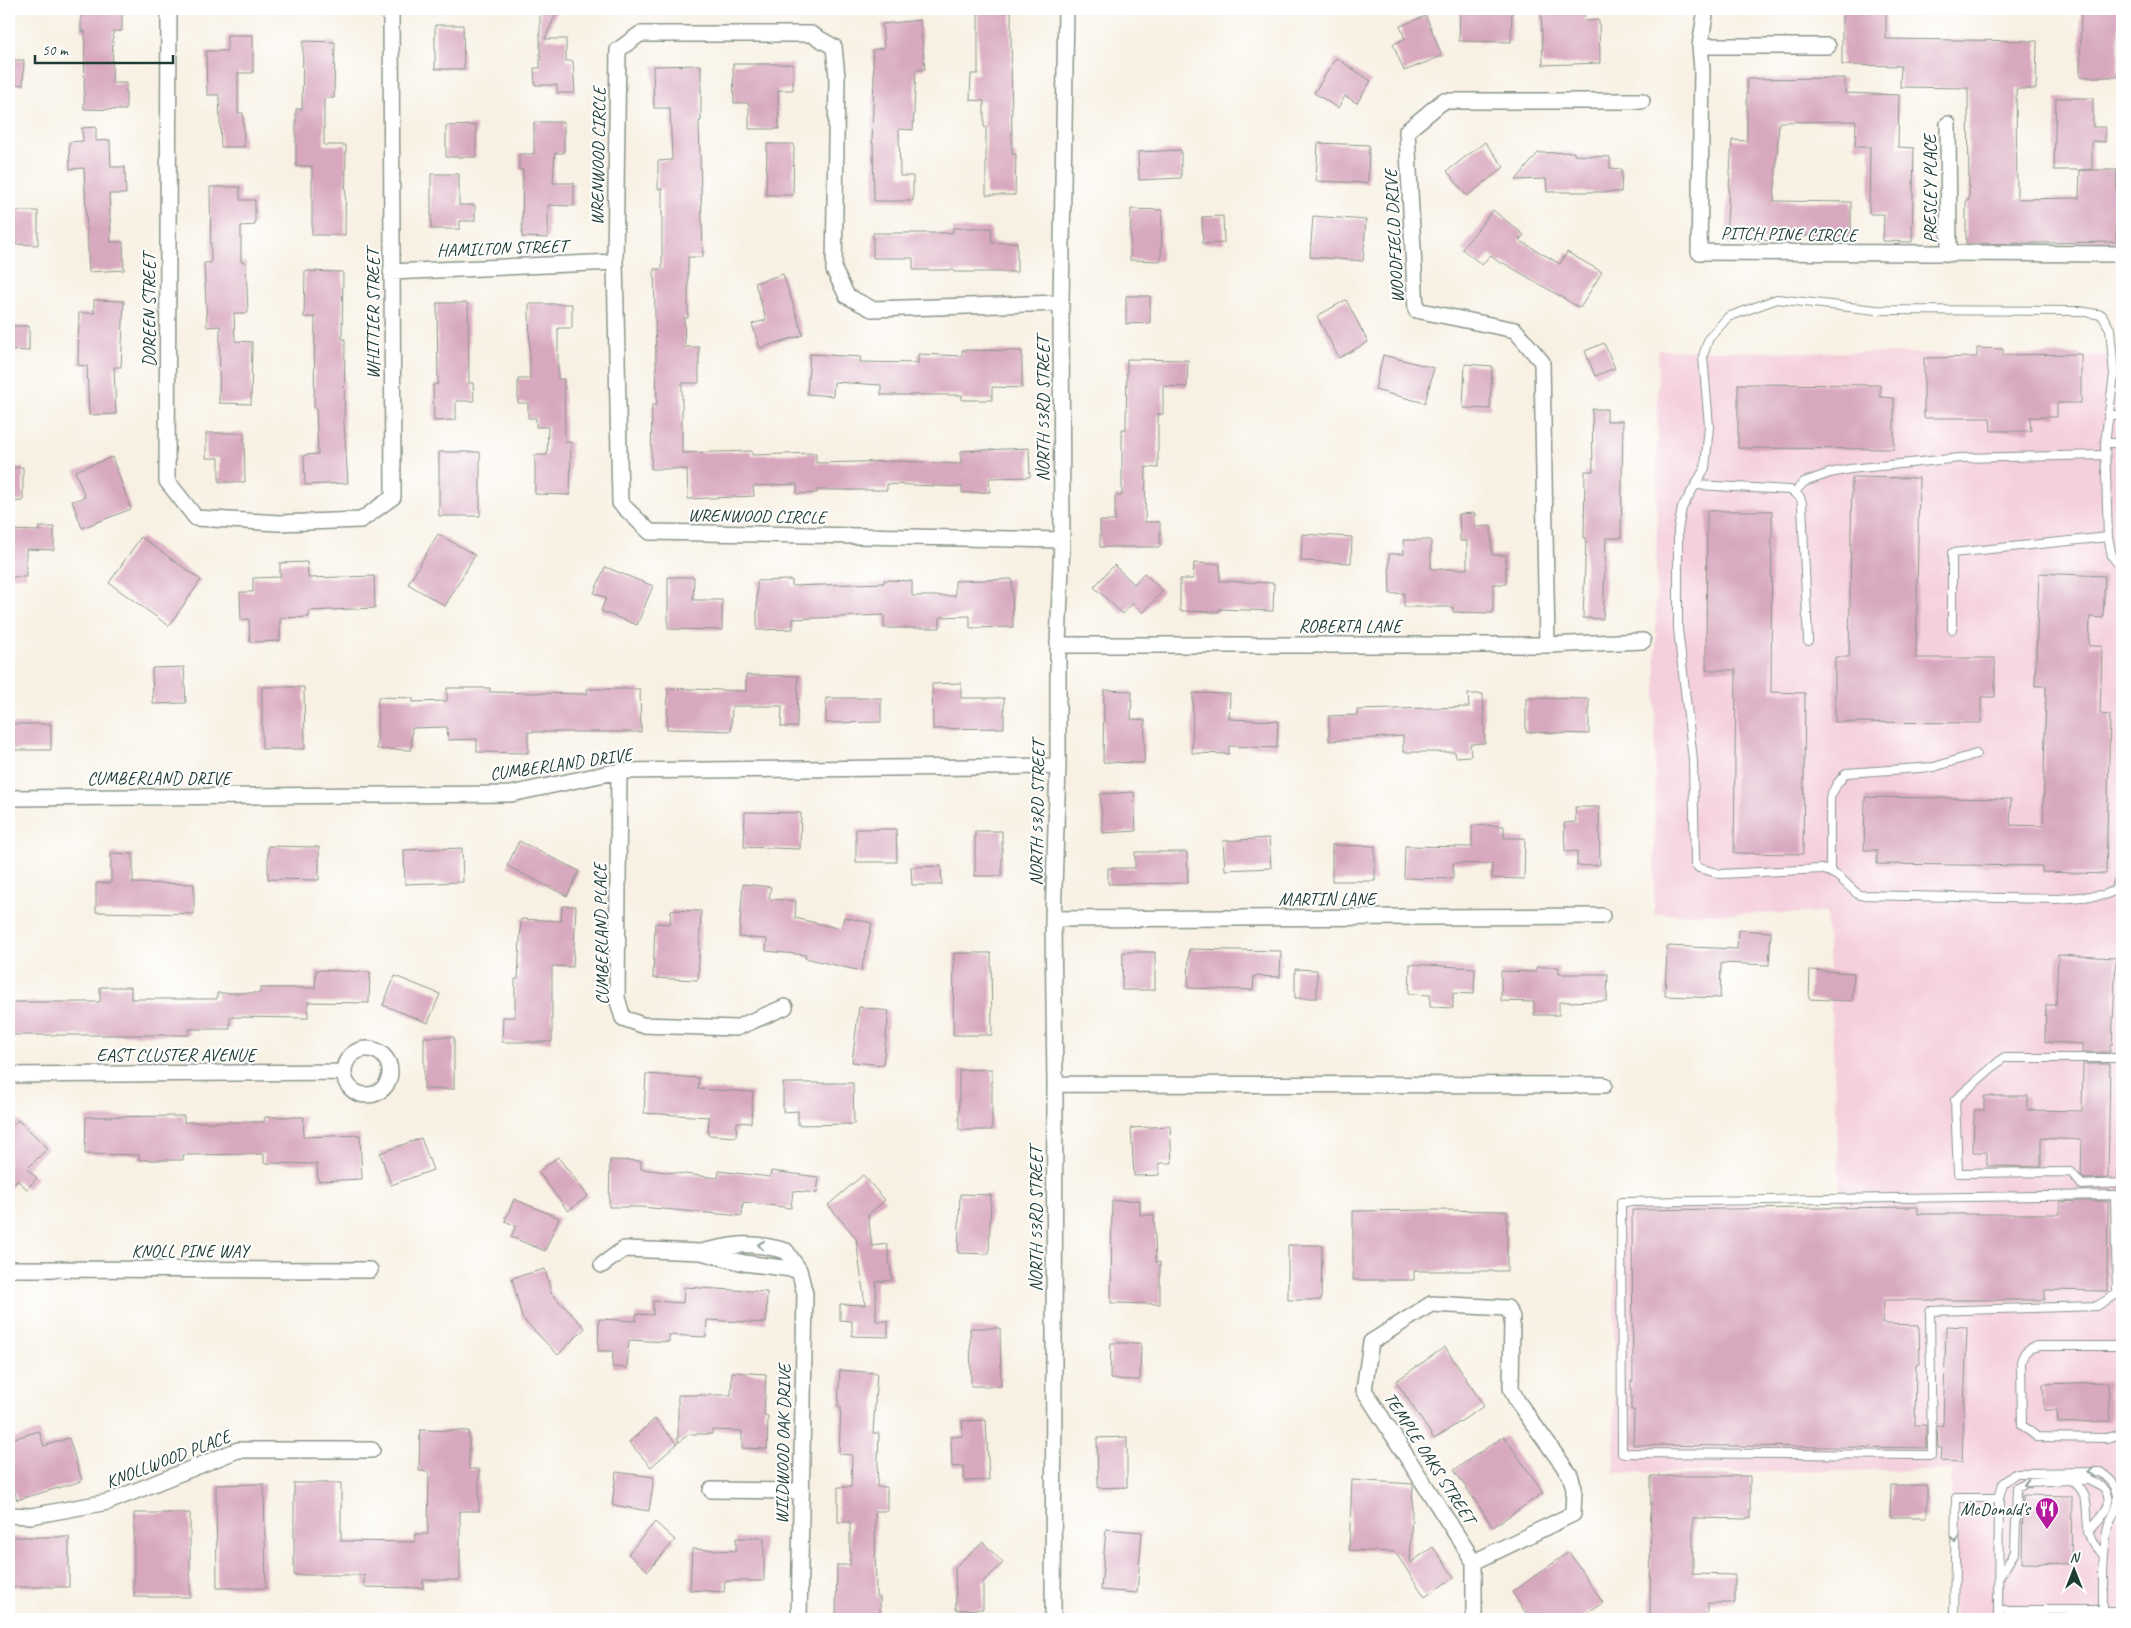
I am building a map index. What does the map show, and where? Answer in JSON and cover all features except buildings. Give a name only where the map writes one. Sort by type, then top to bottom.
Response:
[{"type":"street","name":"DOREEN STREET","points":[[169,9],[167,481],[196,518],[279,523]]},
{"type":"street","name":"WHITTIER STREET","points":[[279,523],[361,520],[393,498],[391,9]]},
{"type":"street","name":"NORTH 53RD STREET","points":[[1053,1619],[1055,1084],[1053,920],[1058,766],[1058,645],[1062,540],[1061,304],[1066,9]]},
{"type":"street","name":"PITCH PINE CIRCLE","points":[[1706,9],[1700,46],[1702,70],[1698,252],[2122,254]]},
{"type":"street","name":"WRENWOOD CIRCLE","points":[[1061,304],[872,309],[846,296],[834,270],[837,77],[834,48],[811,34],[640,34],[618,50],[614,262],[620,503],[650,532],[1062,540]]},
{"type":"street","points":[[1700,46],[1828,46]]},
{"type":"street","name":"WOODFIELD DRIVE","points":[[1547,645],[1542,362],[1515,330],[1416,310],[1407,131],[1443,101],[1642,101]]},
{"type":"street","name":"PRESLEY PLACE","points":[[1948,124],[1949,254]]},
{"type":"street","name":"HAMILTON STREET","points":[[392,272],[614,262]]},
{"type":"street","name":"ROBERTA LANE","points":[[1058,645],[1547,645],[1643,641]]},
{"type":"street","name":"CUMBERLAND DRIVE","points":[[9,798],[510,794],[619,771],[1058,766]]},
{"type":"street","name":"CUMBERLAND PLACE","points":[[619,771],[617,998],[623,1018],[642,1025],[736,1028],[785,1007]]},
{"type":"street","name":"MARTIN LANE","points":[[1053,920],[1602,916]]},
{"type":"street","name":"EAST CLUSTER AVENUE","points":[[9,1075],[344,1072]]},
{"type":"street","points":[[1055,1084],[1604,1085]]},
{"type":"street","name":"WILDWOOD OAK DRIVE","points":[[700,1252],[733,1244],[762,1244],[786,1251],[799,1270],[805,1294],[799,1619]]},
{"type":"street","name":"WILDWOOD OAK DRIVE","points":[[602,1265],[624,1249],[700,1252],[744,1264],[799,1270]]},
{"type":"street","name":"KNOLL PINE WAY","points":[[9,1269],[370,1270]]},
{"type":"street","name":"TEMPLE OAKS STREET","points":[[1431,1304],[1507,1308],[1512,1317],[1511,1388],[1517,1401],[1570,1475],[1574,1488],[1573,1514],[1474,1562],[1364,1390],[1372,1342],[1431,1304]]},
{"type":"street","name":"KNOLLWOOD PLACE","points":[[9,1515],[31,1516],[108,1502],[238,1450],[372,1450]]},
{"type":"street","points":[[711,1490],[800,1491]]},
{"type":"street","points":[[1474,1562],[1474,1619]]},
{"type":"lane","points":[[2122,569],[2112,556],[2108,537],[2105,443],[2114,374],[2110,329],[2102,315],[2080,311],[1876,310],[1777,299],[1728,317],[1708,338],[1703,356],[1709,426],[1705,468],[1682,508],[1678,530],[1678,629],[1693,760],[1695,864],[1699,868],[1720,874],[1808,869],[1830,871],[1859,895],[2058,899],[2104,895],[2114,891],[2122,873]]},
{"type":"lane","points":[[2108,415],[2122,415]]},
{"type":"lane","points":[[2105,443],[2122,443]]},
{"type":"lane","points":[[1794,493],[1804,482],[1830,473],[1865,467],[1960,458],[2105,455]]},
{"type":"lane","points":[[1696,485],[1790,490],[1800,496],[1802,503],[1808,641]]},
{"type":"lane","points":[[1952,629],[1952,553],[2108,537]]},
{"type":"lane","points":[[1830,871],[1830,797],[1837,784],[1846,774],[1934,767],[1976,754]]},
{"type":"lane","points":[[2003,1058],[2122,1058],[2122,1088],[2122,1184],[2082,1184],[2071,1172],[1958,1173],[1955,1100],[2003,1058]]},
{"type":"lane","points":[[2115,1196],[2120,1294],[2097,1306],[1930,1312],[1932,1455],[1622,1453],[1621,1202],[2115,1196]]},
{"type":"lane","points":[[2122,1346],[2039,1346],[2024,1352],[2021,1362],[2022,1425],[2029,1432],[2037,1437],[2107,1438],[2122,1434]]},
{"type":"lane","points":[[1998,1619],[1999,1498],[2003,1483],[2016,1473],[2100,1472],[2110,1478],[2118,1494],[2118,1510],[2108,1525],[2103,1554],[2103,1610]]},
{"type":"lane","points":[[2071,1480],[2082,1489],[2088,1532],[2093,1546],[2103,1554]]},
{"type":"lane","points":[[1999,1577],[2015,1552],[2017,1487],[2027,1482],[2088,1480],[2104,1489],[2110,1502],[2108,1509],[2088,1532]]},
{"type":"lane","points":[[1954,1619],[1956,1498],[1999,1498]]},
{"type":"lane","points":[[1998,1610],[2122,1610]]},
{"type":"shaded area","points":[[1658,350],[2122,356],[2122,1619],[1954,1619],[1951,1470],[1614,1473],[1615,1203],[1841,1204],[1826,913],[1654,914]]},
{"type":"place","name":"McDonald's","points":[[2047,1530]]}]
